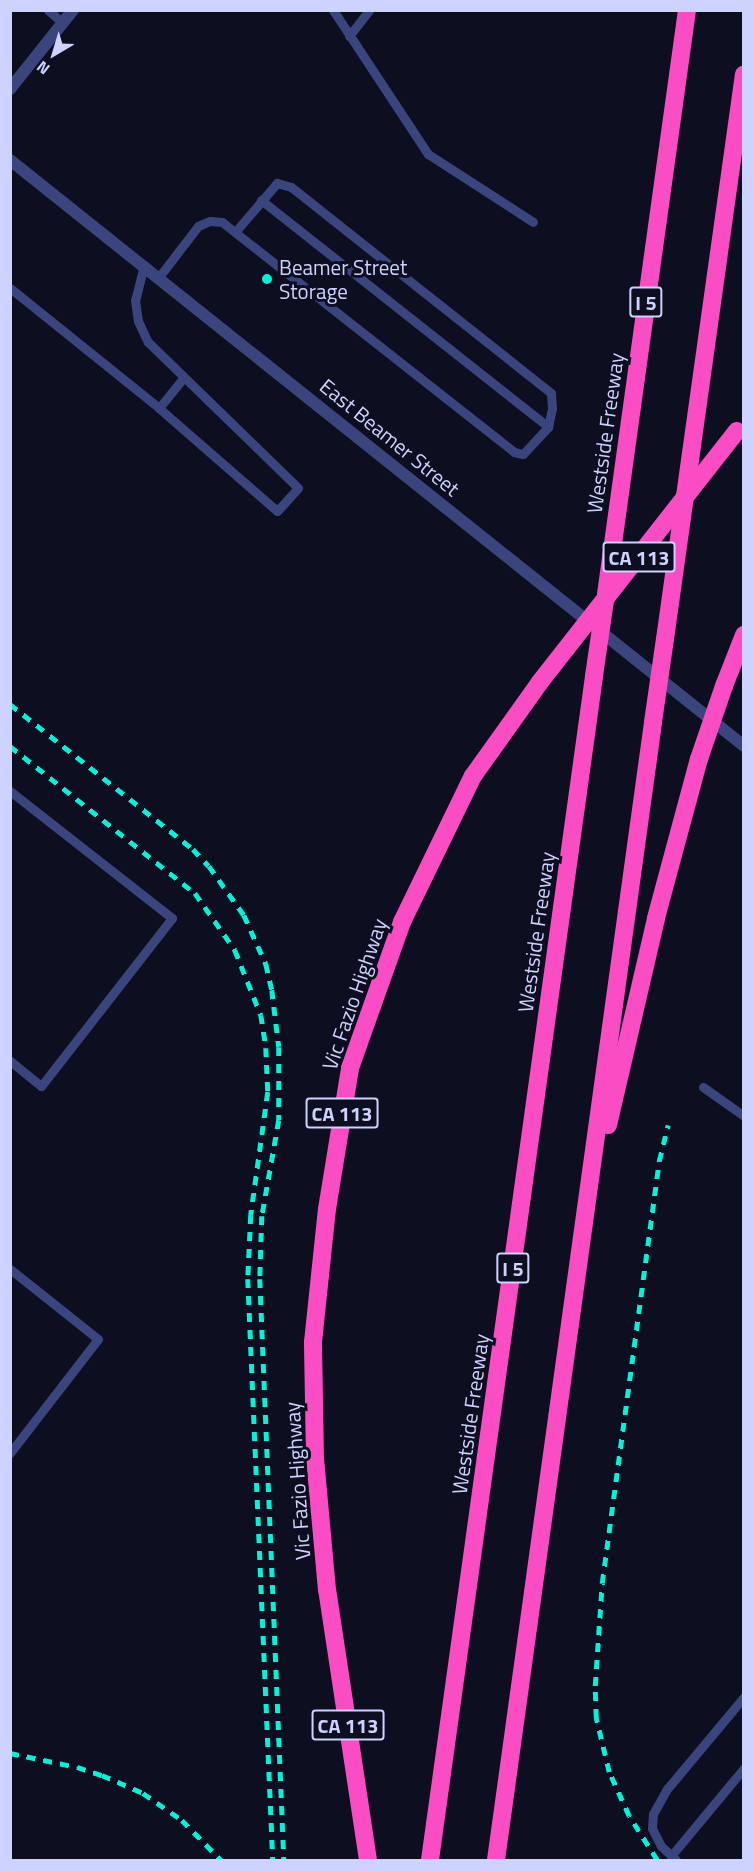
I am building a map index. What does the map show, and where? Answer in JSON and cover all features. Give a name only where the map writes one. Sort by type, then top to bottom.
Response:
[{"type":"highway","name":"Westside Freeway","points":[[430,1860],[687,10]]},
{"type":"highway","points":[[496,1860],[744,74]]},
{"type":"highway","name":"Vic Fazio Highway","points":[[368,1860],[327,1590],[315,1459],[314,1342],[327,1209],[350,1068],[402,922],[473,776],[540,682],[740,427]]},
{"type":"highway","points":[[587,1205],[617,1089],[656,918],[699,759],[744,635]]},
{"type":"street","points":[[10,89],[73,10]]},
{"type":"street","name":"East Beamer Street","points":[[10,160],[744,746]]},
{"type":"lane","points":[[48,10],[63,23]]},
{"type":"lane","points":[[333,10],[428,154],[533,222]]},
{"type":"lane","points":[[350,36],[369,10]]},
{"type":"lane","points":[[159,277],[198,226],[210,220],[222,222],[514,452],[523,454],[548,427],[552,408],[551,393],[291,187],[277,183],[236,231]]},
{"type":"lane","points":[[261,200],[548,427]]},
{"type":"lane","points":[[10,288],[159,408],[277,511],[298,488],[148,342],[138,321],[135,300],[144,265]]},
{"type":"lane","points":[[159,408],[183,378]]},
{"type":"lane","points":[[10,791],[172,918],[41,1086],[10,1062]]},
{"type":"lane","points":[[704,1087],[744,1116]]},
{"type":"lane","points":[[10,1269],[98,1339],[10,1453]]},
{"type":"lane","points":[[744,1697],[667,1789],[653,1814],[652,1828],[661,1846],[674,1858],[744,1768]]},
{"type":"railway","points":[[10,704],[193,849],[209,866],[244,915],[266,964],[272,990],[279,1047],[279,1120],[262,1216],[260,1279],[284,1860]]},
{"type":"railway","points":[[10,746],[195,893],[235,950],[261,1015],[266,1048],[268,1092],[251,1215],[248,1279],[273,1860]]},
{"type":"railway","points":[[657,1860],[629,1816],[609,1772],[596,1718],[595,1686],[602,1583],[659,1161],[668,1125]]},
{"type":"railway","points":[[10,1753],[77,1767],[143,1793],[182,1820],[221,1860]]},
{"type":"place","name":"Beamer Street Storage","points":[[267,279]]}]
